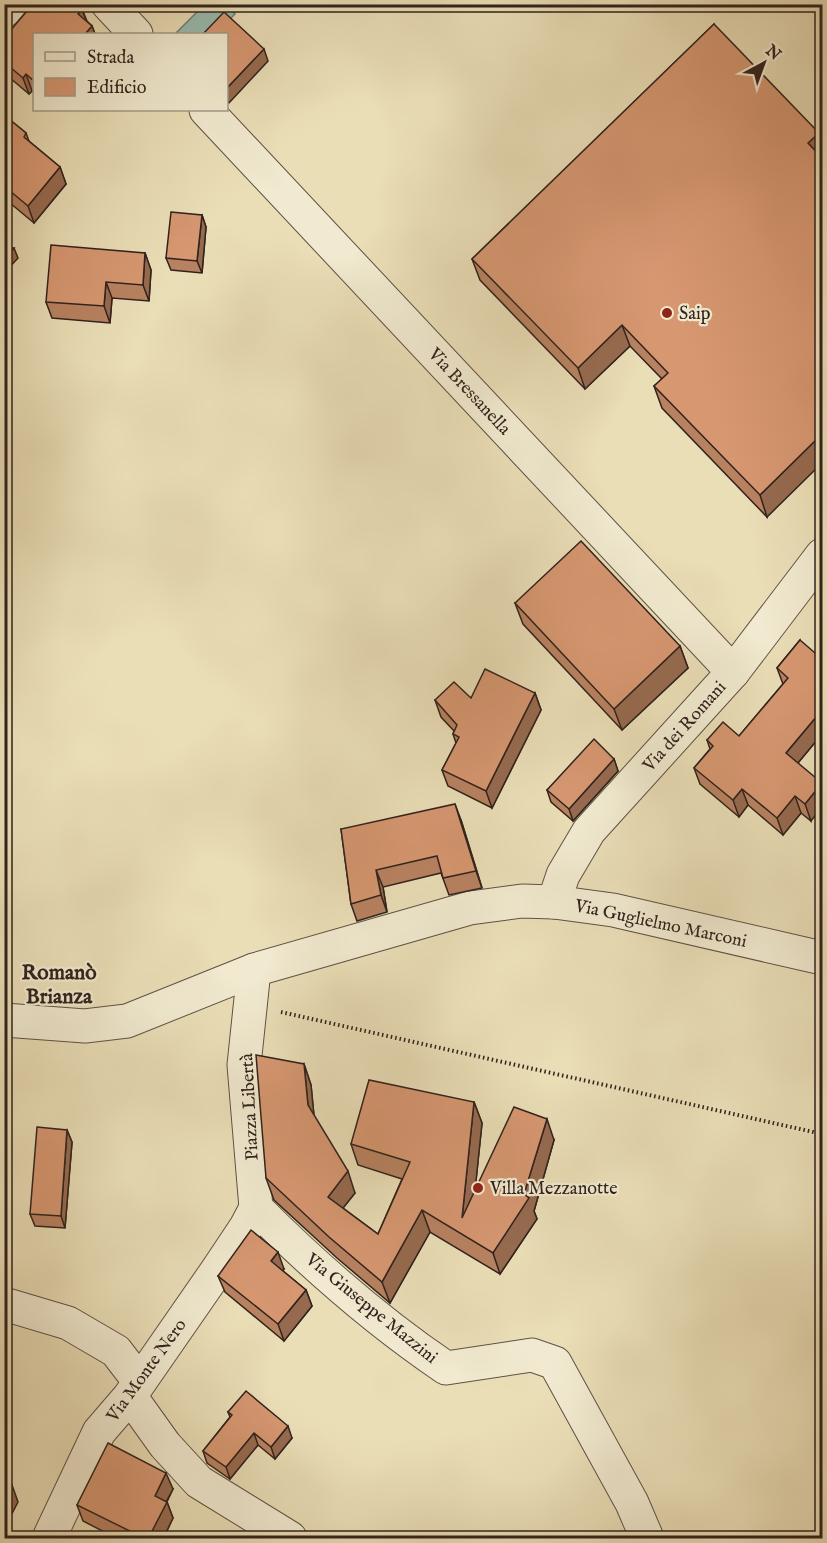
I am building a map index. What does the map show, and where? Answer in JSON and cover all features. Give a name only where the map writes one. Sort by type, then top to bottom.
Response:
[{"type":"street","points":[[4,10],[10,4]]},
{"type":"street","points":[[108,4],[135,33]]},
{"type":"street","name":"Via Bressanella","points":[[207,111],[733,672]]},
{"type":"street","name":"Via dei Romani","points":[[554,902],[563,875],[589,831],[733,672],[822,555]]},
{"type":"street","name":"Via Guglielmo Marconi","points":[[4,1020],[85,1026],[128,1021],[254,970],[470,908],[522,901],[554,902],[613,910],[822,958]]},
{"type":"street","name":"Piazza Libertà","points":[[254,970],[244,1065],[256,1208]]},
{"type":"street","name":"Via Giuseppe Mazzini","points":[[256,1208],[347,1292],[408,1342],[447,1368],[532,1355],[555,1363],[633,1503],[647,1539]]},
{"type":"street","name":"Via Monte Nero","points":[[48,1539],[99,1432],[135,1388],[218,1269],[256,1208]]},
{"type":"street","points":[[4,1304],[68,1323],[116,1352],[165,1445],[199,1482],[290,1539]]},
{"type":"path","points":[[281,1012],[822,1134]]},
{"type":"water","points":[[204,5],[226,5],[235,14],[216,33],[176,33]]},
{"type":"building","points":[[33,4],[77,4],[82,9],[78,14],[92,26],[86,33],[33,33],[33,80],[26,74],[23,78],[4,62],[4,38]]},
{"type":"building","points":[[224,12],[264,49],[228,87],[228,33],[204,33]]},
{"type":"building","name":"Saip","points":[[714,24],[819,133],[808,143],[822,158],[822,434],[760,495],[654,386],[668,373],[622,325],[578,368],[472,259]]},
{"type":"building","points":[[4,115],[26,133],[24,137],[60,167],[28,206],[4,186]]},
{"type":"building","points":[[171,212],[202,215],[197,261],[166,258]]},
{"type":"building","points":[[51,245],[145,253],[143,285],[106,282],[104,306],[46,302]]},
{"type":"building","points":[[4,247],[14,248],[4,258]]},
{"type":"building","points":[[581,541],[680,646],[614,709],[515,603]]},
{"type":"building","points":[[800,640],[822,659],[822,710],[786,753],[822,783],[805,804],[795,796],[777,818],[742,789],[733,800],[694,768],[713,746],[707,740],[723,722],[739,736],[788,678],[777,668]]},
{"type":"building","points":[[485,669],[535,693],[486,791],[442,770],[459,737],[453,734],[457,725],[435,700],[454,682],[471,698]]},
{"type":"building","points":[[594,739],[614,759],[569,809],[547,790]]},
{"type":"building","points":[[455,804],[476,871],[443,878],[437,856],[376,870],[381,895],[351,904],[341,829]]},
{"type":"building","name":"Villa Mezzanotte","points":[[256,1055],[304,1064],[308,1105],[348,1171],[328,1197],[378,1234],[410,1162],[351,1144],[369,1080],[474,1102],[462,1218],[514,1107],[547,1119],[524,1194],[529,1198],[493,1253],[422,1210],[382,1282],[329,1237],[266,1178]]},
{"type":"building","points":[[37,1127],[67,1130],[61,1216],[30,1214]]},
{"type":"building","points":[[251,1230],[278,1252],[271,1261],[306,1290],[278,1324],[218,1276]]},
{"type":"building","points":[[246,1391],[288,1426],[271,1447],[254,1433],[226,1467],[203,1451],[232,1415],[228,1412]]},
{"type":"building","points":[[108,1443],[166,1473],[155,1496],[167,1502],[148,1539],[77,1505]]},
{"type":"building","points":[[4,1481],[12,1485],[4,1500]]},
{"type":"place","name":"Saip","points":[[667,313]]},
{"type":"place","name":"Villa Mezzanotte","points":[[478,1188]]},
{"type":"district","name":"Romanò Brianza","points":[[59,984]]}]
